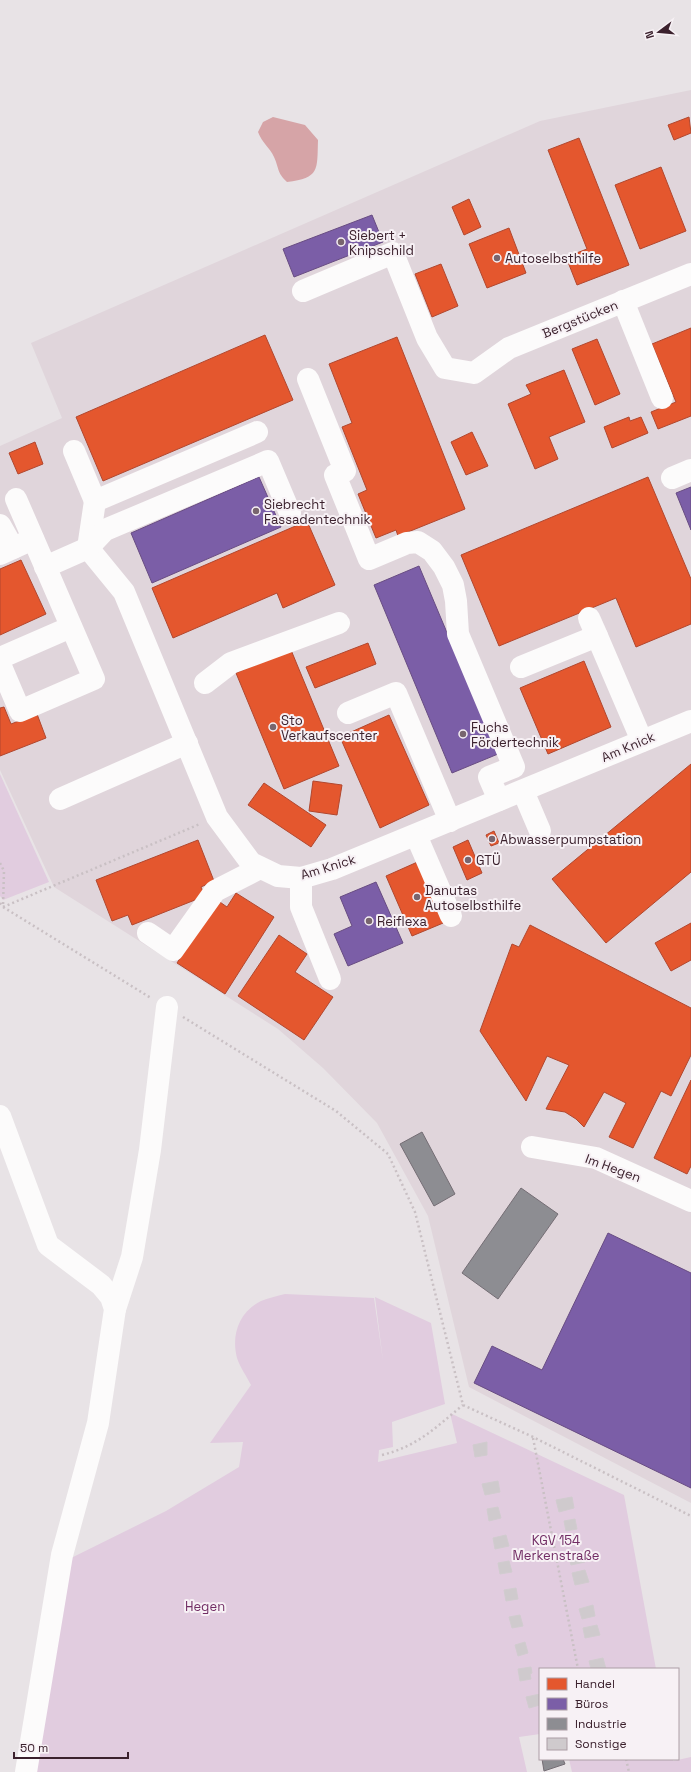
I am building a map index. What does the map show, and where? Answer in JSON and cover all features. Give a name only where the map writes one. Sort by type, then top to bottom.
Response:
[{"type":"street","name":"Bergstücken","points":[[303,291],[393,253],[427,338],[445,368],[474,373],[509,348],[691,274]]},
{"type":"street","points":[[623,301],[662,398]]},
{"type":"street","points":[[308,379],[345,471],[335,475],[369,559],[407,543],[418,542],[432,551],[444,567],[453,585],[456,601],[458,634],[514,767],[489,777],[499,800]]},
{"type":"street","points":[[95,501],[257,432]]},
{"type":"street","points":[[74,451],[95,501],[88,548]]},
{"type":"street","points":[[46,567],[88,548],[105,530],[268,461],[290,512]]},
{"type":"street","points":[[0,664],[20,711],[94,679],[16,499]]},
{"type":"street","points":[[0,525],[7,552],[34,539]]},
{"type":"street","name":"Am Knick","points":[[88,548],[124,592],[217,817],[251,863],[278,876],[301,878],[332,869],[691,721]]},
{"type":"street","points":[[205,683],[231,663],[339,623]]},
{"type":"street","points":[[0,658],[71,627]]},
{"type":"street","points":[[521,667],[593,627],[642,741]]},
{"type":"street","points":[[348,713],[396,693],[450,821]]},
{"type":"street","points":[[60,799],[187,743]]},
{"type":"street","points":[[522,790],[540,831]]},
{"type":"street","points":[[416,835],[451,916]]},
{"type":"street","points":[[148,933],[173,950],[215,891],[260,868]]},
{"type":"street","points":[[301,878],[301,907],[330,979]]},
{"type":"street","points":[[26,1772],[62,1556],[98,1423],[115,1309],[132,1257],[150,1150],[167,1008]]},
{"type":"street","points":[[0,1116],[48,1246],[101,1285],[111,1297],[115,1309]]},
{"type":"street","name":"Im Hegen","points":[[532,1147],[596,1158],[691,1201]]},
{"type":"path","points":[[3,907],[217,817]]},
{"type":"path","points":[[0,863],[4,871],[3,907]]},
{"type":"path","points":[[0,903],[3,907],[336,1111],[388,1154],[415,1212],[463,1405]]},
{"type":"path","points":[[463,1405],[533,1437],[691,1516]]},
{"type":"path","points":[[382,1455],[398,1451],[417,1442],[463,1405]]},
{"type":"path","points":[[533,1437],[578,1668]]},
{"type":"path","points":[[626,1760],[629,1772]]},
{"type":"shaded area","points":[[691,90],[691,1503],[469,1387],[428,1216],[377,1123],[323,1068],[278,1029],[54,887],[0,770],[0,446],[62,418],[31,343],[540,121]]},
{"type":"shaded area","points":[[273,117],[305,125],[318,140],[316,165],[311,175],[306,178],[287,182],[281,176],[276,161],[258,132],[263,122]]},
{"type":"green space","points":[[0,774],[49,882],[3,900],[0,896]]},
{"type":"green space","points":[[285,1294],[374,1298],[383,1361],[375,1297],[431,1323],[445,1404],[392,1422],[393,1447],[379,1450],[378,1462],[457,1443],[450,1413],[624,1495],[656,1668],[539,1668],[539,1734],[519,1737],[527,1772],[23,1772],[61,1563],[166,1511],[239,1467],[243,1442],[210,1443],[251,1385],[237,1358],[235,1349],[238,1325],[247,1311],[253,1306],[261,1301]]},
{"type":"green space","points":[[691,1757],[691,1772],[572,1772],[569,1760],[673,1761]]},
{"type":"building: Handel","points":[[689,117],[691,133],[674,140],[668,125]]},
{"type":"building: Handel","points":[[579,138],[629,265],[577,285],[566,257],[587,249],[548,150]]},
{"type":"building: Handel","points":[[661,167],[686,231],[640,249],[615,185]]},
{"type":"building: Handel","points":[[469,199],[481,227],[464,235],[452,207]]},
{"type":"building: Handel","points":[[509,228],[526,273],[487,288],[469,244]]},
{"type":"building: Handel","points":[[441,264],[458,306],[432,317],[415,274]]},
{"type":"building: Handel","points":[[691,328],[691,416],[658,429],[651,412],[676,402],[652,344]]},
{"type":"building: Handel","points":[[265,335],[293,400],[103,481],[76,417]]},
{"type":"building: Handel","points":[[397,337],[465,509],[398,536],[396,530],[376,538],[358,494],[367,490],[342,427],[352,423],[329,364]]},
{"type":"building: Handel","points":[[597,339],[620,394],[595,405],[572,349]]},
{"type":"building: Handel","points":[[564,370],[585,422],[549,437],[558,459],[535,469],[508,404],[531,394],[526,385]]},
{"type":"building: Handel","points":[[629,417],[630,421],[641,417],[648,433],[612,448],[604,427]]},
{"type":"building: Handel","points":[[472,432],[488,466],[466,475],[451,442]]},
{"type":"building: Handel","points":[[35,442],[43,464],[18,474],[9,453]]},
{"type":"building: Handel","points":[[648,477],[691,579],[691,624],[636,647],[616,598],[499,646],[461,555]]},
{"type":"building: Handel","points":[[307,521],[335,585],[283,608],[277,593],[173,638],[152,588]]},
{"type":"building: Handel","points":[[21,560],[46,614],[0,635],[0,569]]},
{"type":"building: Handel","points":[[368,643],[376,664],[315,688],[306,667]]},
{"type":"building: Handel","points":[[291,650],[339,766],[284,789],[236,673]]},
{"type":"building: Handel","points":[[584,661],[611,727],[548,754],[520,688]]},
{"type":"building: Handel","points":[[4,707],[11,724],[37,714],[46,738],[0,756],[0,708]]},
{"type":"building: Handel","points":[[389,715],[429,805],[380,828],[340,737]]},
{"type":"building: Handel","points":[[691,764],[691,872],[606,943],[552,879]]},
{"type":"building: Handel","points":[[313,781],[342,785],[337,815],[309,811]]},
{"type":"building: Handel","points":[[264,783],[326,825],[311,847],[248,805]]},
{"type":"building: Handel","name":"Abwasserpumpstation","points":[[494,831],[499,843],[491,846],[486,835]]},
{"type":"building: Handel","points":[[198,840],[214,881],[201,887],[205,896],[132,925],[128,915],[112,921],[96,880]]},
{"type":"building: Handel","points":[[468,840],[482,873],[467,880],[453,847]]},
{"type":"building: Handel","points":[[422,860],[448,921],[412,936],[386,876]]},
{"type":"building: Handel","points":[[236,893],[274,917],[225,994],[177,963],[217,900],[227,907]]},
{"type":"building: Handel","points":[[691,923],[691,960],[671,971],[655,943]]},
{"type":"building: Handel","points":[[530,925],[691,1008],[691,1055],[671,1096],[661,1091],[633,1148],[609,1137],[626,1103],[604,1092],[584,1127],[576,1119],[565,1112],[546,1109],[569,1065],[547,1056],[526,1101],[480,1031],[512,944],[519,947]]},
{"type":"building: Handel","points":[[279,935],[307,954],[295,972],[333,997],[304,1040],[238,996]]},
{"type":"building: Handel","points":[[691,1080],[691,1166],[687,1174],[654,1158]]},
{"type":"building: Büros","points":[[372,215],[383,242],[294,277],[283,249]]},
{"type":"building: Büros","points":[[259,477],[281,527],[152,583],[131,533]]},
{"type":"building: Büros","points":[[691,487],[691,530],[676,493]]},
{"type":"building: Büros","points":[[419,566],[498,754],[452,773],[374,585]]},
{"type":"building: Büros","points":[[376,882],[403,943],[348,966],[334,934],[352,926],[340,897]]},
{"type":"building: Büros","points":[[608,1233],[691,1273],[691,1488],[474,1383],[492,1346],[542,1370]]},
{"type":"building: Industrie","points":[[422,1132],[455,1194],[434,1206],[400,1144]]},
{"type":"building: Industrie","points":[[521,1188],[558,1214],[498,1299],[462,1273]]},
{"type":"building: Industrie","points":[[542,1760],[563,1760],[565,1764],[544,1771]]},
{"type":"building: Sonstige","points":[[487,1442],[487,1455],[475,1457],[473,1445]]},
{"type":"building: Sonstige","points":[[498,1481],[500,1492],[485,1495],[482,1484]]},
{"type":"building: Sonstige","points":[[572,1497],[574,1508],[559,1512],[556,1500]]},
{"type":"building: Sonstige","points":[[498,1507],[501,1518],[489,1521],[487,1509]]},
{"type":"building: Sonstige","points":[[575,1519],[577,1529],[566,1531],[564,1521]]},
{"type":"building: Sonstige","points":[[506,1535],[509,1546],[495,1549],[493,1538]]},
{"type":"building: Sonstige","points":[[582,1552],[585,1562],[571,1565],[568,1555]]},
{"type":"building: Sonstige","points":[[509,1561],[512,1572],[500,1574],[498,1563]]},
{"type":"building: Sonstige","points":[[585,1570],[589,1582],[575,1585],[572,1573]]},
{"type":"building: Sonstige","points":[[516,1588],[518,1599],[506,1601],[504,1590]]},
{"type":"building: Sonstige","points":[[593,1605],[595,1616],[582,1619],[579,1609]]},
{"type":"building: Sonstige","points":[[520,1615],[523,1626],[512,1628],[509,1617]]},
{"type":"building: Sonstige","points":[[597,1625],[600,1635],[585,1638],[583,1628]]},
{"type":"building: Sonstige","points":[[525,1642],[528,1653],[518,1656],[515,1645]]},
{"type":"building: Sonstige","points":[[603,1658],[606,1668],[591,1668],[589,1661]]},
{"type":"building: Sonstige","points":[[531,1667],[531,1679],[520,1681],[518,1669]]},
{"type":"building: Sonstige","points":[[539,1694],[539,1705],[529,1708],[526,1697]]},
{"type":"place","name":"Siebert + Knipschild","points":[[341,242]]},
{"type":"place","name":"Autoselbsthilfe","points":[[497,258]]},
{"type":"place","name":"Siebrecht Fassadentechnik","points":[[256,511]]},
{"type":"place","name":"Sto Verkaufscenter","points":[[273,727]]},
{"type":"place","name":"Fuchs Fördertechnik","points":[[463,734]]},
{"type":"place","name":"Abwasserpumpstation","points":[[492,839]]},
{"type":"place","name":"GTÜ","points":[[468,860]]},
{"type":"place","name":"Danutas Autoselbsthilfe","points":[[417,897]]},
{"type":"place","name":"Reiflexa","points":[[369,921]]},
{"type":"park label","name":"KGV 154 Merkenstraße","points":[[556,1548]]},
{"type":"park label","name":"Hegen","points":[[205,1606]]}]
